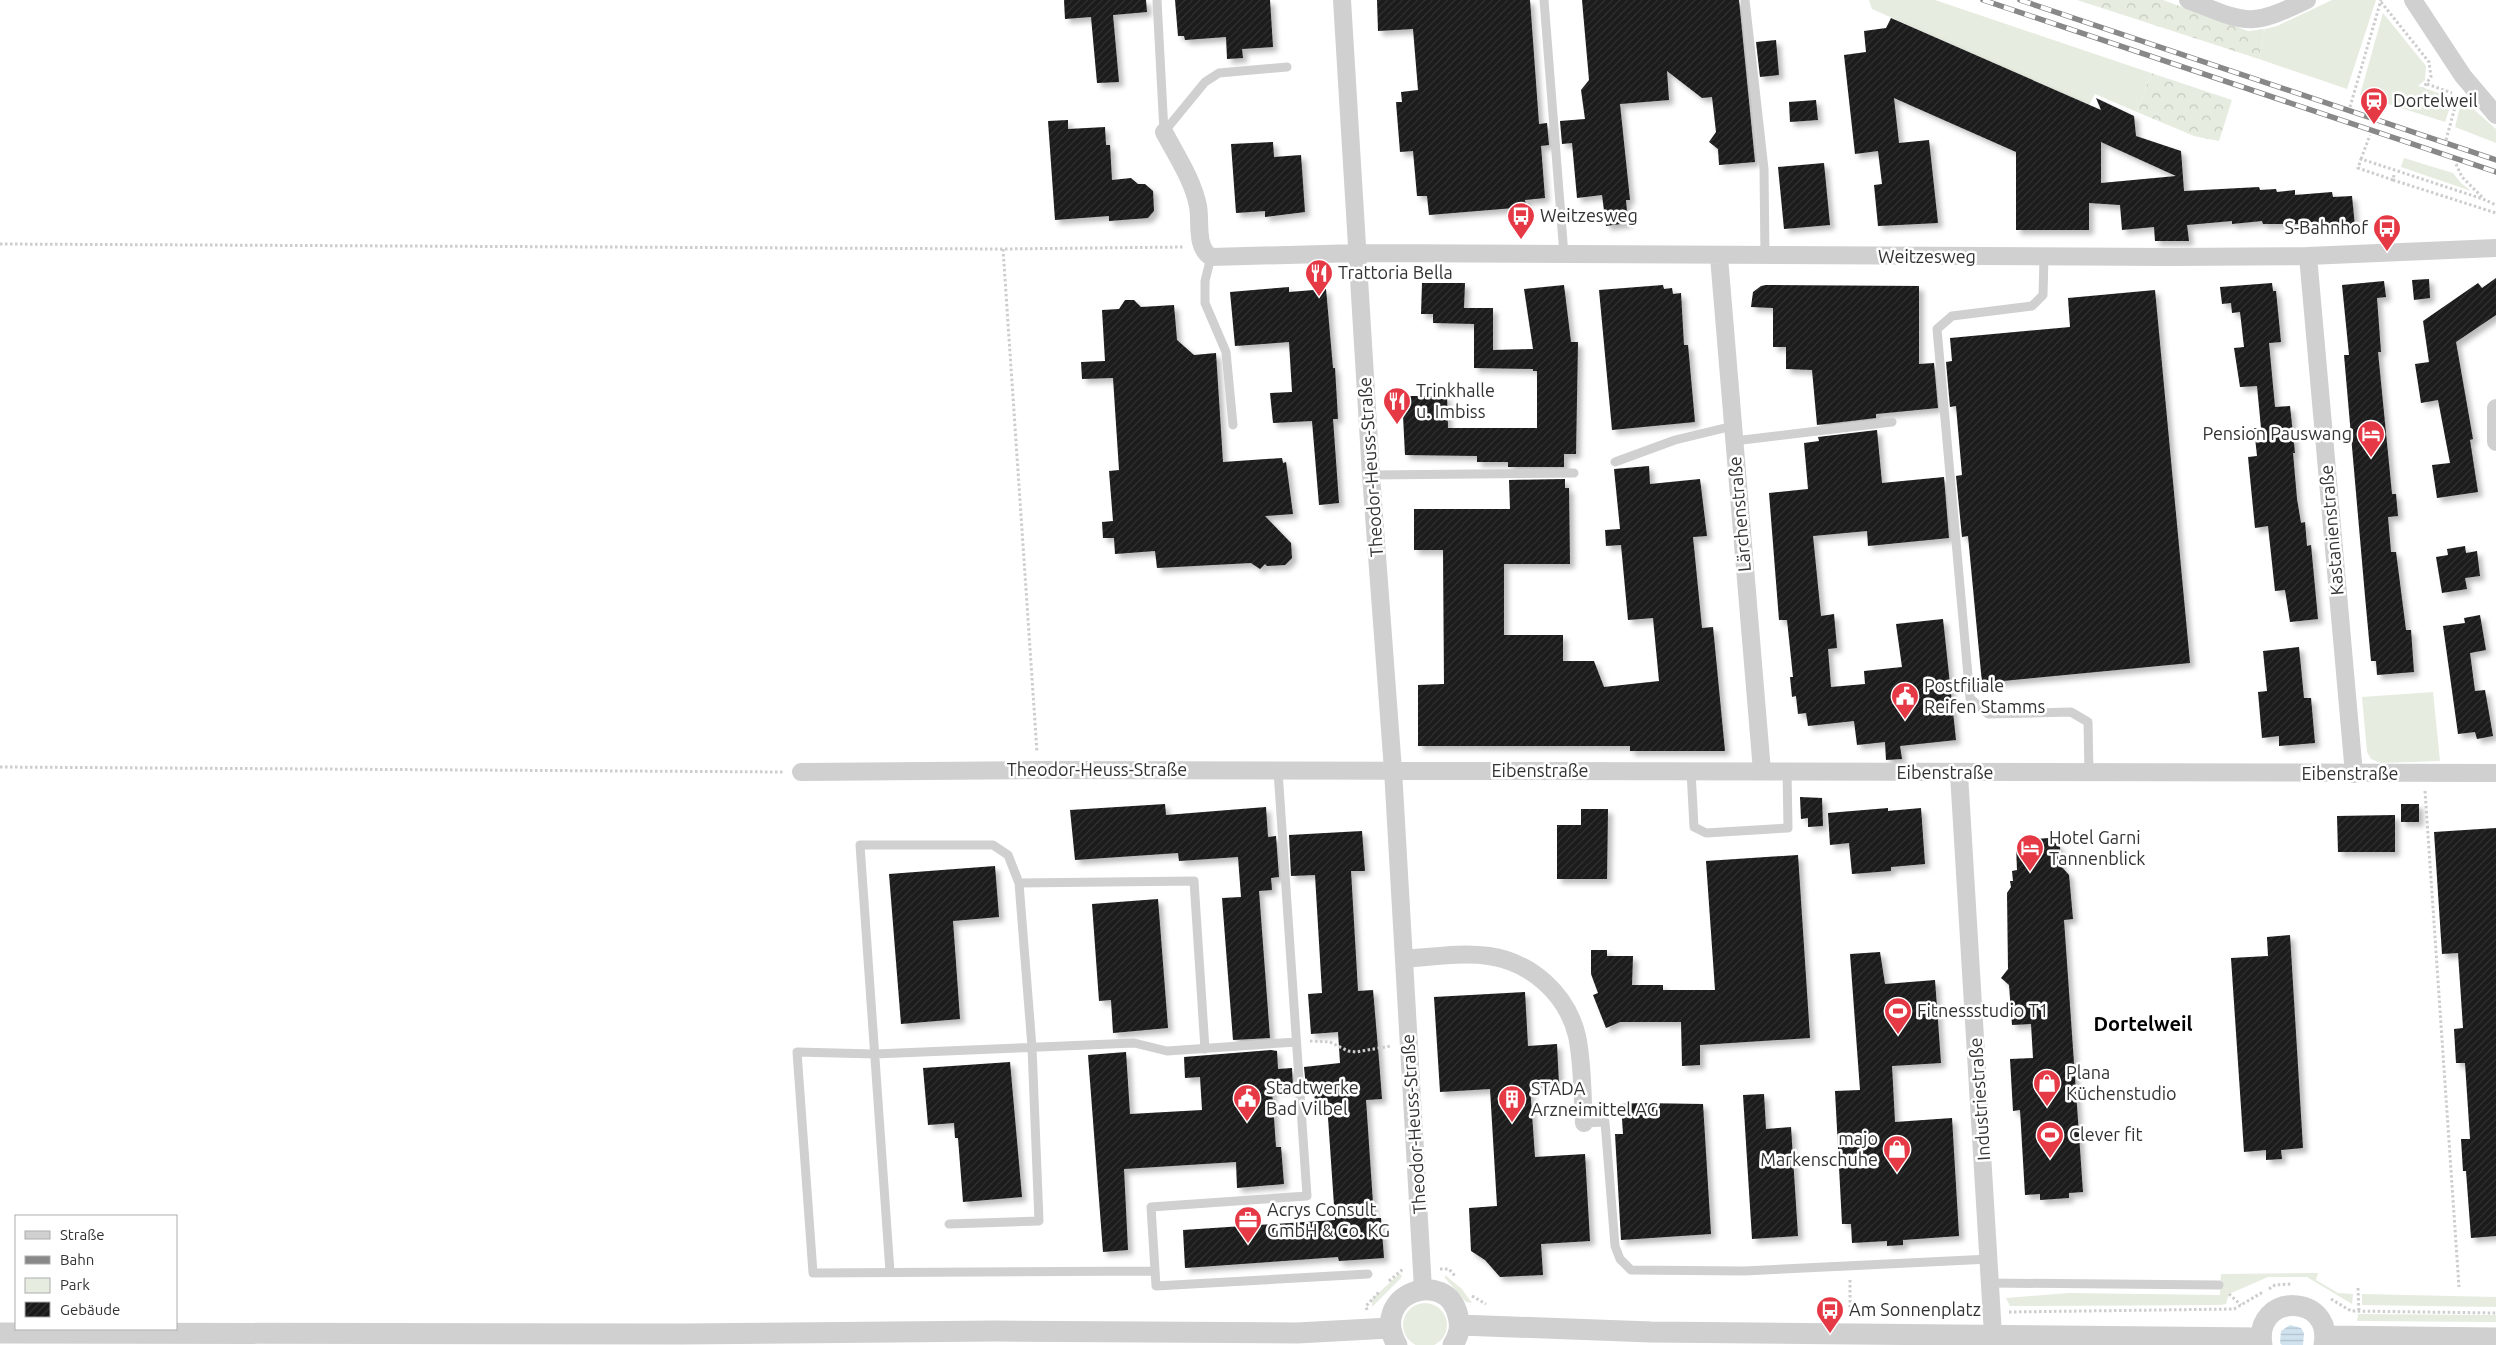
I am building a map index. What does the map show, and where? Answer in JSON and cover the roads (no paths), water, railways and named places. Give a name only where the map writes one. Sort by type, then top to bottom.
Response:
[{"type":"street","name":"Theodor-Heuss-Straße","points":[[1342,0],[1371,475],[1393,770],[1423,1289]]},
{"type":"street","points":[[2188,0],[2235,18],[2250,21],[2277,15],[2307,0]]},
{"type":"street","points":[[2414,0],[2462,76],[2496,115]]},
{"type":"street","points":[[1164,132],[1193,188],[1206,252],[1358,253]]},
{"type":"street","name":"Weitzesweg","points":[[1358,253],[1718,257],[2308,256],[2496,248]]},
{"type":"street","name":"Kastanienstraße","points":[[2308,256],[2354,774]]},
{"type":"street","name":"Lärchenstraße","points":[[1718,257],[1762,771]]},
{"type":"street","points":[[2496,408],[2496,442]]},
{"type":"street","name":"Theodor-Heuss-Straße","points":[[801,772],[1393,770]]},
{"type":"street","name":"Eibenstraße","points":[[1393,770],[1788,771],[1959,774],[2496,773]]},
{"type":"street","name":"Industriestraße","points":[[1959,774],[1990,1259],[1993,1335]]},
{"type":"street","points":[[1404,959],[1488,956],[1508,960],[1540,978],[1554,990],[1565,1007],[1576,1035],[1584,1124]]},
{"type":"street","points":[[0,1333],[422,1334],[683,1340],[996,1331],[1298,1332],[1368,1329],[1393,1336],[1394,1308],[1399,1301],[1414,1291],[1423,1289],[1434,1290],[1451,1301],[1457,1310],[1460,1325],[1458,1336],[1453,1345]]},
{"type":"street","points":[[1460,1325],[1772,1339],[1993,1335],[2261,1341],[2263,1325],[2270,1315],[2280,1307],[2292,1305],[2304,1307],[2315,1313],[2322,1324],[2325,1340],[2496,1338]]},
{"type":"lane","points":[[1157,0],[1164,132]]},
{"type":"lane","points":[[1544,0],[1564,255]]},
{"type":"lane","points":[[1745,0],[1764,169],[1765,257]]},
{"type":"lane","points":[[1164,132],[1205,82],[1219,73],[1287,68]]},
{"type":"lane","points":[[1206,252],[1205,303],[1226,352],[1232,425]]},
{"type":"lane","points":[[2044,257],[2043,295],[2032,306],[1952,316],[1937,329],[1970,698],[1988,714],[2071,712],[2088,722],[2089,774]]},
{"type":"lane","points":[[1615,462],[1675,440],[1734,433],[1892,422]]},
{"type":"lane","points":[[1371,475],[1574,473]]},
{"type":"lane","points":[[1278,771],[1307,1196],[1151,1207],[1156,1286],[1368,1274]]},
{"type":"lane","points":[[1690,771],[1694,827],[1706,834],[1785,830],[1788,828],[1788,771]]},
{"type":"lane","points":[[890,1272],[860,845],[993,845],[1008,855],[1020,883],[1032,1047],[1039,1220],[948,1224]]},
{"type":"lane","points":[[1020,883],[1194,881],[1205,1048]]},
{"type":"lane","points":[[1155,1270],[813,1273],[797,1052],[875,1054],[1134,1043],[1167,1051],[1296,1042]]},
{"type":"lane","points":[[1584,1124],[1605,1122],[1614,1246],[1620,1259],[1631,1270],[1744,1270],[1990,1259]]},
{"type":"lane","points":[[1991,1283],[2219,1285]]},
{"type":"water","points":[[2290,1325],[2301,1328],[2304,1333],[2303,1345],[2282,1345],[2280,1343],[2281,1331]]},
{"type":"railway","points":[[1983,0],[2496,172]]},
{"type":"railway","points":[[2020,0],[2496,160]]},
{"type":"place","name":"Dortelweil","points":[[2374,125]]},
{"type":"place","name":"Weitzesweg","points":[[1521,240]]},
{"type":"place","name":"S-Bahnhof","points":[[2387,252]]},
{"type":"place","name":"Trattoria Bella","points":[[1319,297]]},
{"type":"place","name":"Trinkhalle u. Imbiss","points":[[1397,425]]},
{"type":"place","name":"Pension Pauswang","points":[[2371,458]]},
{"type":"place","name":"Postfiliale Reifen Stamms","points":[[1905,720]]},
{"type":"place","name":"Hotel Garni Tannenblick","points":[[2030,872]]},
{"type":"place","name":"Fitnessstudio T1","points":[[1898,1035]]},
{"type":"place","name":"Plana Küchenstudio","points":[[2047,1107]]},
{"type":"place","name":"Stadtwerke Bad Vilbel","points":[[1247,1122]]},
{"type":"place","name":"STADA Arzneimittel AG","points":[[1512,1123]]},
{"type":"place","name":"Clever fit","points":[[2050,1159]]},
{"type":"place","name":"majo Markenschuhe","points":[[1897,1173]]},
{"type":"place","name":"Acrys Consult GmbH & Co. KG","points":[[1248,1244]]},
{"type":"place","name":"Am Sonnenplatz","points":[[1830,1334]]},
{"type":"district","name":"Dortelweil","points":[[2143,1024]]}]
